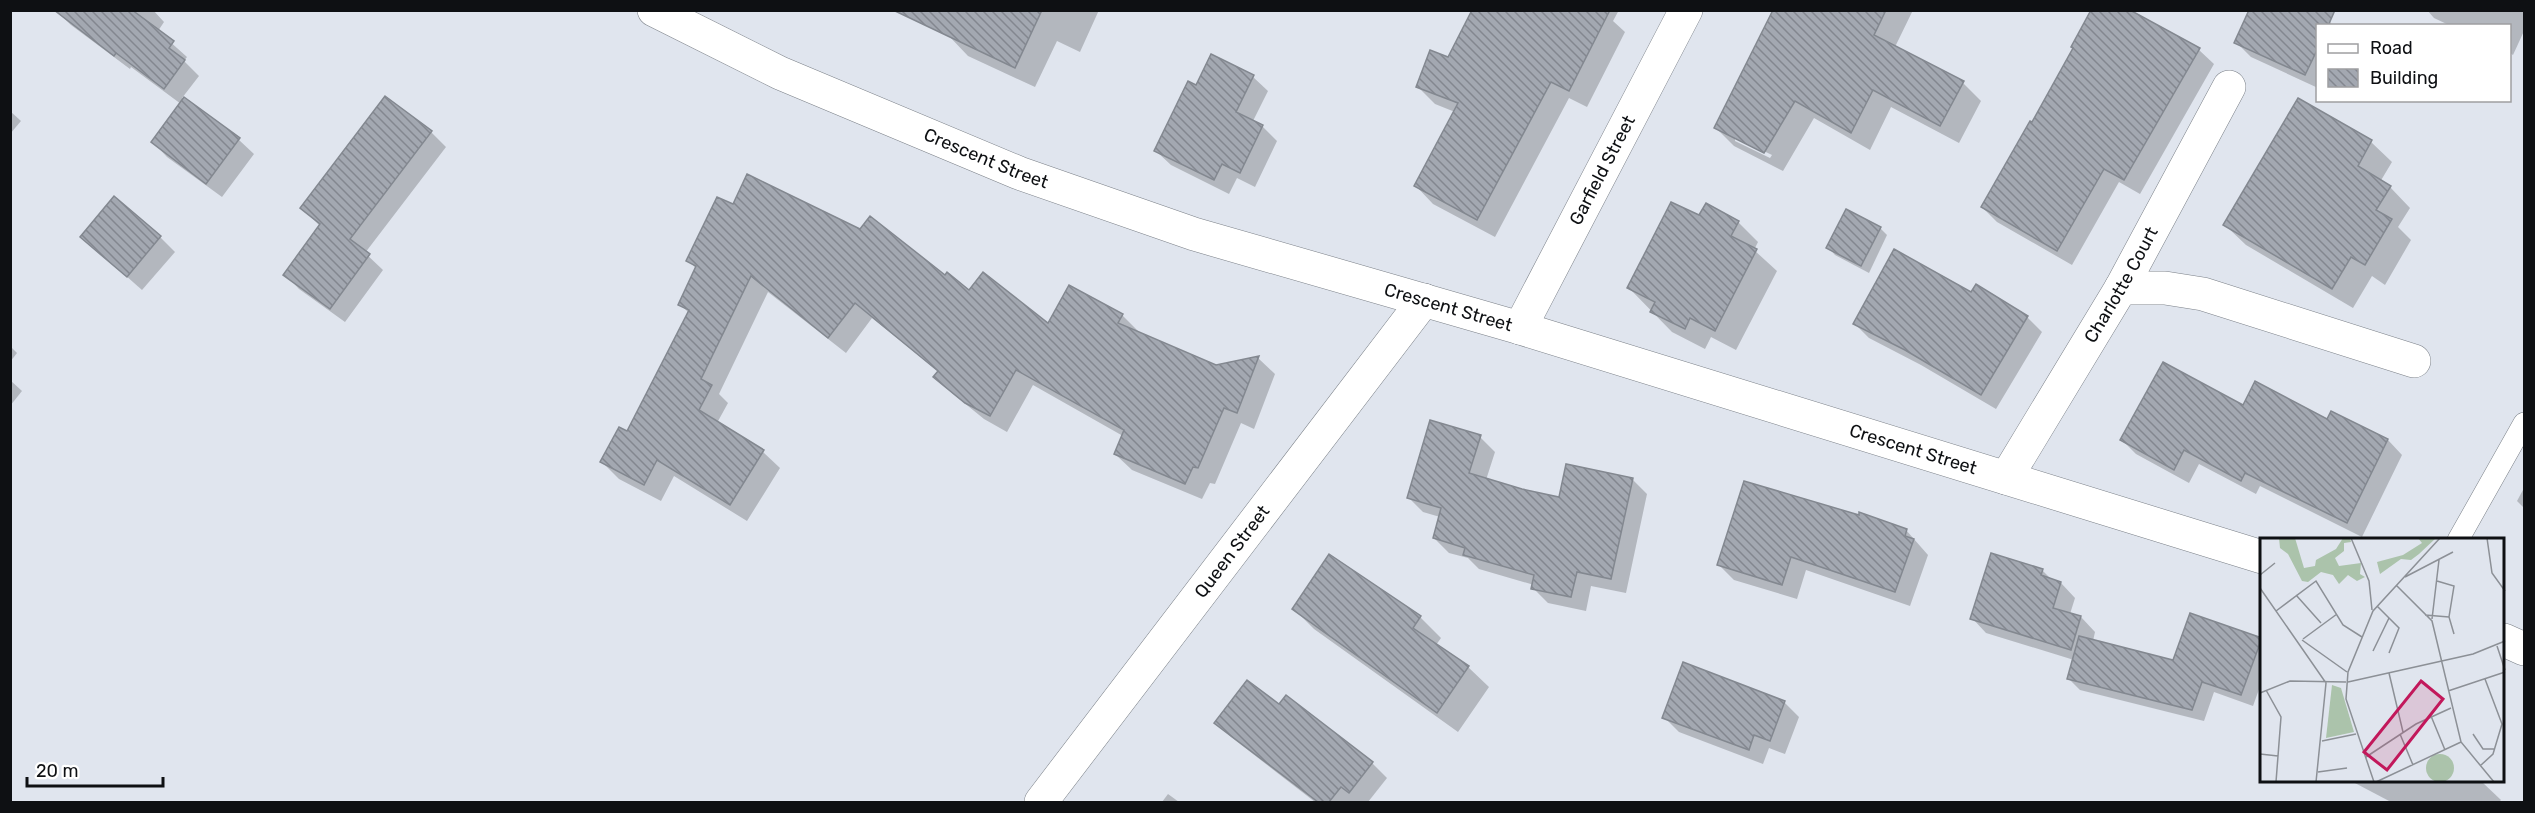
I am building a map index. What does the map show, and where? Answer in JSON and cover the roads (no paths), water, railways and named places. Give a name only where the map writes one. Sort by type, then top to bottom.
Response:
[{"type":"street","name":"Crescent Street","points":[[654,10],[780,73],[1019,173],[1194,234],[1520,328],[2260,556]]},
{"type":"street","name":"Garfield Street","points":[[1520,328],[1686,10]]},
{"type":"street","name":"Charlotte Court","points":[[2006,478],[2121,288],[2229,87]]},
{"type":"street","points":[[2121,288],[2165,288],[2203,294],[2414,361]]},
{"type":"street","name":"Queen Street","points":[[1041,802],[1424,300]]},
{"type":"street","points":[[2505,640],[2524,649]]},
{"type":"lane","points":[[2459,538],[2524,423]]}]
